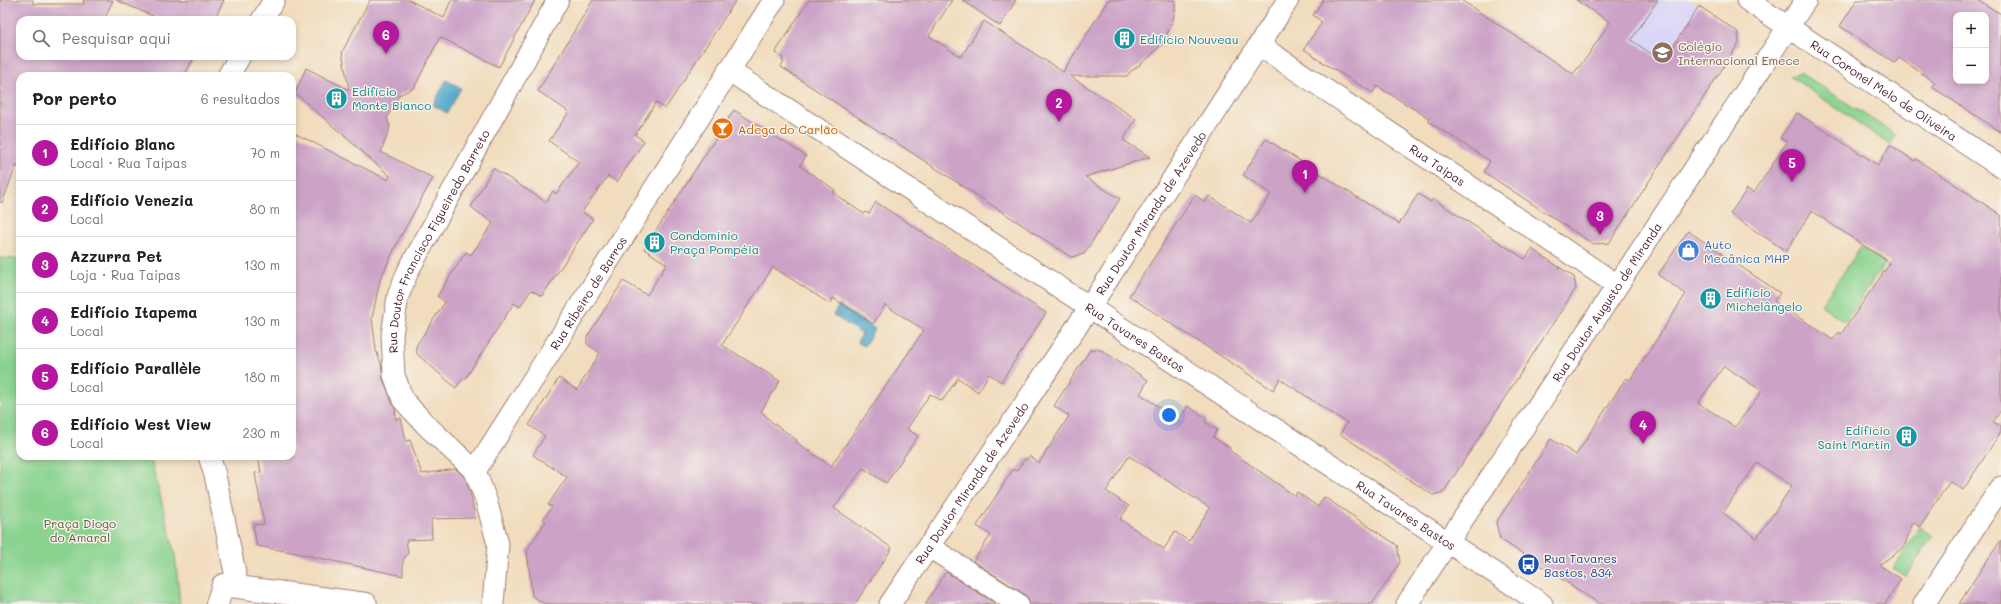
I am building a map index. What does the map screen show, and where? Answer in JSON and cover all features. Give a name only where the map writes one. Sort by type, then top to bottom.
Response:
[{"type":"street","points":[[264,16],[274,0]]},
{"type":"street","name":"Rua Doutor Francisco Figueiredo Barreto","points":[[476,471],[403,400],[394,375],[392,357],[392,335],[398,296],[408,271],[558,0]]},
{"type":"street","name":"Rua Ribeiro de Barros","points":[[476,471],[728,70],[774,0]]},
{"type":"street","name":"Rua Doutor Miranda de Azevedo","points":[[890,604],[1090,307],[1288,0]]},
{"type":"street","name":"Rua Coronel Melo de Oliveira","points":[[1747,0],[2001,167]]},
{"type":"street","name":"Rua Doutor Augusto de Miranda","points":[[1407,604],[1806,0]]},
{"type":"street","name":"Rua Taipas","points":[[1259,45],[1617,285]]},
{"type":"street","points":[[230,72],[238,60]]},
{"type":"street","name":"Rua Tavares Bastos","points":[[728,70],[1542,604]]},
{"type":"street","points":[[210,460],[215,475],[232,563],[229,595],[366,604]]},
{"type":"street","points":[[476,471],[486,500],[498,544],[492,604]]},
{"type":"street","points":[[1924,604],[2001,487]]},
{"type":"street","points":[[928,546],[1018,604]]},
{"type":"shaded area","name":"Colégio Internacional Emece","points":[[1625,0],[1690,0],[1738,32],[1739,43],[1694,113],[1617,62]]},
{"type":"green space","points":[[1801,73],[1896,135],[1890,145],[1790,76]]},
{"type":"green space","points":[[1861,247],[1885,263],[1845,322],[1821,305]]},
{"type":"green space","name":"Praça Diogo do Amaral","points":[[0,258],[16,259],[16,460],[151,460],[175,554],[180,604],[0,604]]},
{"type":"green space","points":[[1920,527],[1933,536],[1906,576],[1893,568]]},
{"type":"water","points":[[446,80],[461,88],[447,113],[433,105]]},
{"type":"water","points":[[839,305],[875,329],[864,346],[857,342],[862,334],[833,315]]},
{"type":"building","points":[[0,0],[33,0],[33,4],[84,4],[83,0],[113,0],[106,16],[16,16],[16,60],[193,60],[186,72],[16,72],[16,166],[2,203],[0,202]]},
{"type":"building","points":[[116,0],[224,0],[216,16],[153,16]]},
{"type":"building","points":[[370,0],[409,0],[444,18],[451,0],[535,0],[499,67],[440,37],[414,88],[399,95],[387,118],[390,127],[381,152],[433,178],[398,241],[380,280],[372,318],[376,350],[381,364],[383,379],[395,409],[396,420],[401,418],[406,441],[410,440],[422,474],[456,469],[465,478],[471,496],[475,518],[431,519],[432,539],[406,540],[408,553],[403,560],[403,576],[257,546],[253,525],[264,524],[255,473],[261,472],[259,460],[296,460],[296,134],[388,180],[390,176],[296,94],[306,68],[349,90],[342,52]]},
{"type":"building","points":[[593,0],[736,0],[665,109],[656,102],[635,135],[644,141],[617,182],[608,176],[582,212],[593,219],[542,296],[531,290],[520,307],[514,303],[465,379],[463,378],[456,388],[417,354],[416,346],[445,302],[437,296],[466,252],[471,255],[493,223],[471,207],[493,168],[546,202],[553,191],[556,194],[579,162],[549,141],[569,112],[538,91]]},
{"type":"building","points":[[809,0],[952,0],[929,36],[961,57],[984,21],[1063,72],[1108,0],[1175,0],[1175,11],[1172,23],[1163,42],[1150,57],[1127,76],[1070,76],[1136,119],[1123,140],[1150,157],[1085,177],[1120,199],[1084,254],[1071,257],[781,67],[784,62],[782,61],[783,58],[775,53]]},
{"type":"building","points":[[962,0],[1016,0],[1000,26]]},
{"type":"building","points":[[1323,0],[1461,0],[1573,74],[1587,57],[1610,22],[1576,0],[1658,0],[1631,40],[1663,62],[1699,6],[1738,32],[1739,43],[1609,243],[1593,244],[1484,172],[1490,161],[1428,121],[1430,119],[1377,86],[1373,93],[1314,57],[1304,49],[1322,22],[1313,15]]},
{"type":"building","points":[[1857,0],[1978,0],[2001,14],[2001,132],[1932,87],[1935,82],[1899,58],[1895,63],[1840,26]]},
{"type":"building","points":[[734,110],[806,156],[800,166],[835,190],[833,193],[864,214],[866,212],[869,214],[876,202],[1046,313],[1001,382],[989,374],[978,392],[958,378],[942,401],[930,394],[907,429],[918,436],[886,483],[863,468],[834,508],[892,548],[855,604],[545,604],[532,596],[527,550],[546,521],[543,519],[552,507],[548,505],[567,477],[533,455],[545,436],[529,425],[559,378],[577,390],[600,353],[587,344],[587,337],[623,281],[647,295],[667,264],[644,249]],"holes":[[[773,267],[830,304],[833,298],[873,324],[885,305],[924,330],[831,466],[796,442],[797,440],[773,423],[761,411],[780,381],[722,345]]]},
{"type":"building","points":[[1797,113],[1878,165],[1890,145],[1915,161],[1916,159],[2001,215],[2001,410],[1993,422],[2001,426],[2001,432],[1963,490],[1950,481],[1920,527],[1913,522],[1904,547],[1879,565],[1901,579],[1885,604],[1600,604],[1500,539],[1496,523],[1551,439],[1576,455],[1626,378],[1630,380],[1686,294],[1658,275],[1688,231],[1780,293],[1774,301],[1833,340],[1839,332],[1841,334],[1890,263],[1812,211],[1786,251],[1730,214],[1747,189],[1754,193],[1787,142],[1780,138]],"holes":[[[1724,366],[1762,391],[1735,427],[1698,403]],[[1757,463],[1792,486],[1757,538],[1723,513]]]},
{"type":"building","points":[[1266,139],[1399,224],[1418,194],[1431,202],[1433,199],[1525,259],[1532,249],[1574,277],[1576,288],[1445,490],[1441,493],[1433,495],[1340,434],[1347,423],[1280,379],[1273,390],[1129,296],[1195,195],[1205,202],[1209,196],[1251,223],[1271,194],[1243,175]]},
{"type":"building","points":[[1098,349],[1103,351],[1148,380],[1140,394],[1179,420],[1188,406],[1207,419],[1205,422],[1217,430],[1213,437],[1230,448],[1229,450],[1295,496],[1297,492],[1318,507],[1324,497],[1397,545],[1400,562],[1372,604],[1030,604],[1028,598],[1024,594],[973,561],[991,535],[977,526],[1013,469],[1016,471],[1029,456],[1039,463],[1069,416],[1054,406],[1090,350]],"holes":[[[1129,456],[1210,508],[1189,541],[1175,532],[1164,549],[1120,519],[1129,506],[1106,491]]]},
{"type":"building","points":[[2001,540],[2001,604],[1959,604],[1976,577]]},
{"type":"building","points":[[946,572],[996,604],[925,604]]},
{"type":"place","name":"Edifício Nouveau","points":[[1124,39]]},
{"type":"place","name":"Colégio Internacional Emece","points":[[1662,53]]},
{"type":"place","name":"Edifício West View","points":[[386,54]]},
{"type":"place","name":"Edifício Monte Bianco","points":[[336,98]]},
{"type":"place","name":"Edifício Venezia","points":[[1059,122]]},
{"type":"place","name":"Adega do Carlão","points":[[723,129]]},
{"type":"place","name":"Edifício Parallèle","points":[[1792,182]]},
{"type":"place","name":"Edifício Blanc","points":[[1305,193]]},
{"type":"place","name":"Azzurra Pet","points":[[1600,235]]},
{"type":"place","name":"Condomínio Praça Pompéia","points":[[655,242]]},
{"type":"place","name":"Auto Mecânica MHP","points":[[1689,251]]},
{"type":"place","name":"Edifício Michelângelo","points":[[1710,299]]},
{"type":"place","name":"Edifício Saint Martin","points":[[1906,437]]},
{"type":"place","name":"Edifício Itapema","points":[[1643,444]]},
{"type":"place","name":"Rua Tavares Bastos, 834","points":[[1529,565]]}]
